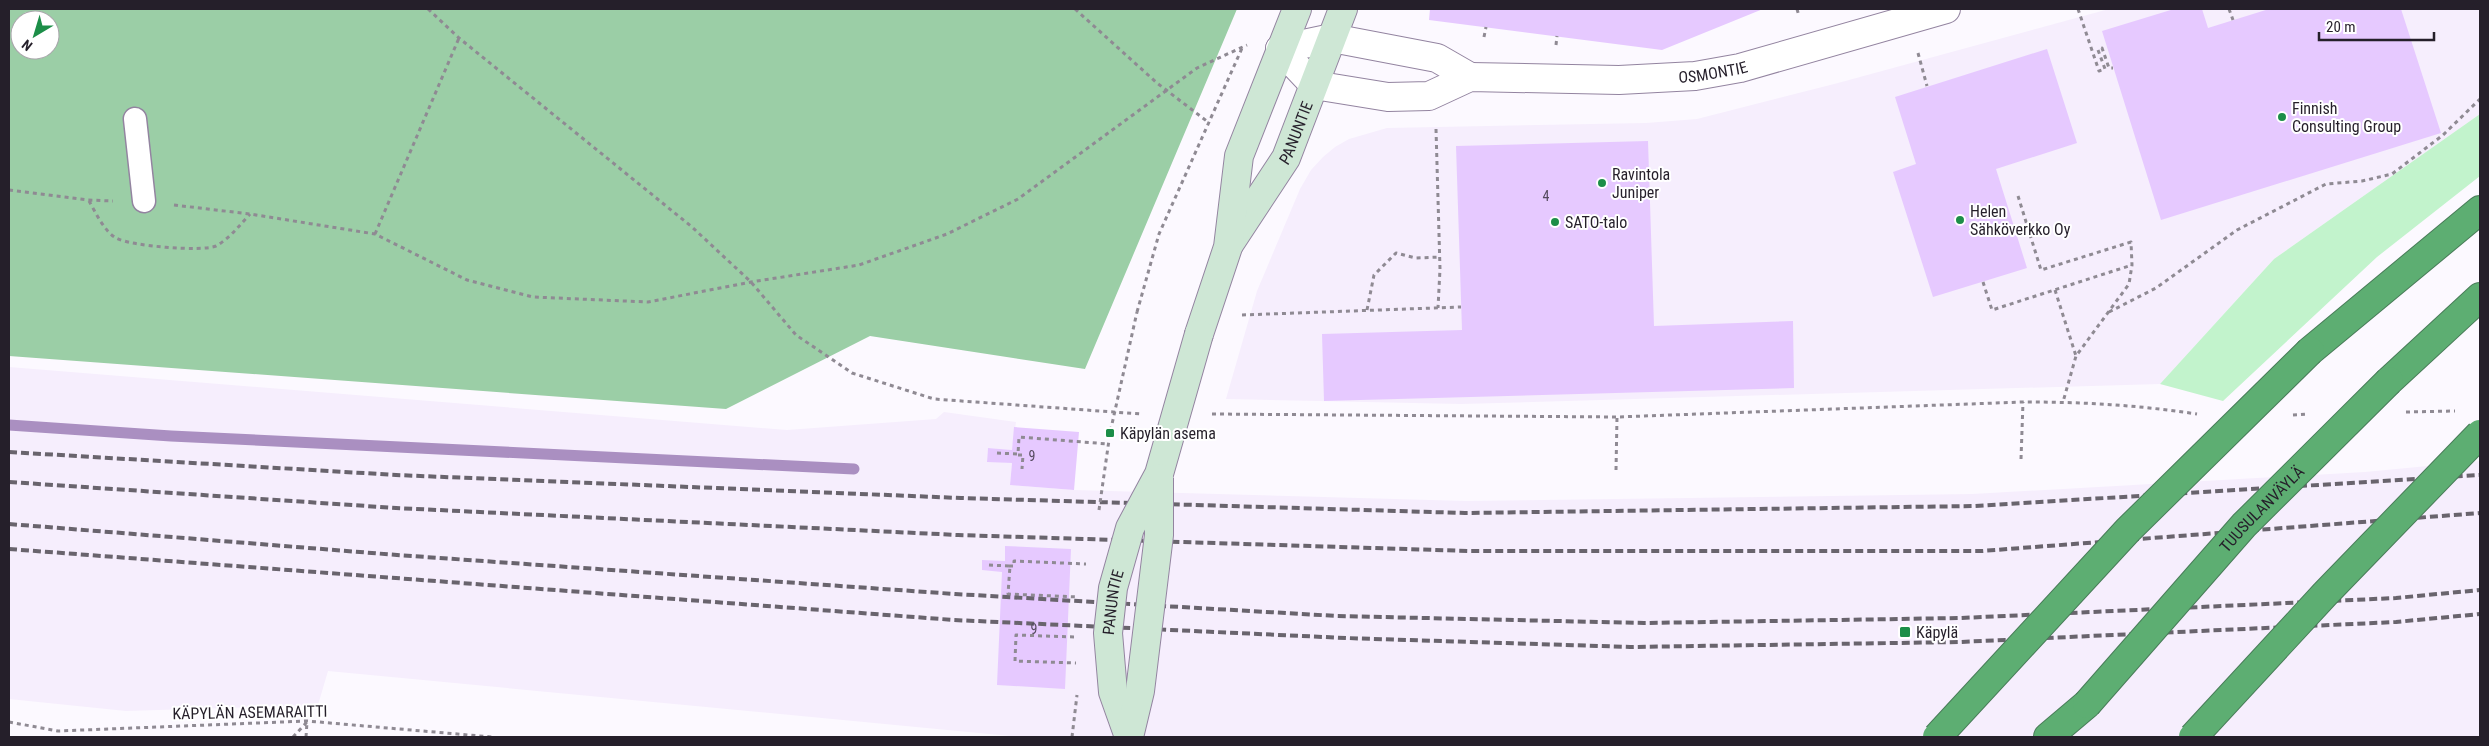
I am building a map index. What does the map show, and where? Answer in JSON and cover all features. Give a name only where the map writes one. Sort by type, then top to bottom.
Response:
[{"type":"highway","points":[[1937,737],[2128,530],[2310,351],[2480,210]]},
{"type":"highway","name":"TUUSULANVÄYLÄ","points":[[2061,737],[2087,704],[2244,525],[2390,381],[2480,297]]},
{"type":"highway","points":[[2193,737],[2325,594],[2480,434]]},
{"type":"highway","points":[[2048,737],[2087,704]]},
{"type":"main road","name":"PANUNTIE","points":[[1129,737],[1113,692],[1108,633],[1113,588],[1130,528],[1159,474],[1199,334],[1228,247],[1239,156],[1297,9]]},
{"type":"main road","name":"PANUNTIE","points":[[1228,247],[1286,158],[1343,9]]},
{"type":"main road","name":"PANUNTIE","points":[[1129,737],[1140,691],[1159,536],[1159,474]]},
{"type":"street","name":"OSMONTIE","points":[[1314,85],[1388,97],[1429,96],[1470,77],[1618,80],[1695,76],[1740,68],[1946,9]]},
{"type":"street","name":"OSMONTIE","points":[[1280,49],[1332,38],[1437,58],[1470,77]]},
{"type":"street","points":[[1280,49],[1314,85]]},
{"type":"lane","points":[[135,119],[144,201]]},
{"type":"path","points":[[428,9],[459,38],[692,227],[750,282],[796,335],[852,373],[934,399],[1150,414]]},
{"type":"path","points":[[1075,9],[1166,91],[1208,122]]},
{"type":"path","points":[[2078,9],[2099,71],[2104,70],[2098,50],[2102,48],[2109,68],[2113,68]]},
{"type":"path","points":[[2229,9],[2233,20]]},
{"type":"path","points":[[1484,37],[1486,27]]},
{"type":"path","points":[[1137,312],[1159,234],[1248,36]]},
{"type":"path","points":[[1556,46],[1557,36]]},
{"type":"path","points":[[375,234],[459,38]]},
{"type":"path","points":[[144,201],[250,214],[375,234],[467,280],[533,297],[648,302],[750,282],[858,265],[947,234],[1018,200],[1197,68],[1244,44],[1280,49]]},
{"type":"path","points":[[1917,52],[1927,86]]},
{"type":"path","points":[[2109,312],[2156,288],[2238,230],[2326,184],[2362,181],[2392,174],[2443,135],[2480,99]]},
{"type":"path","points":[[1436,127],[1440,257],[1438,308]]},
{"type":"path","points":[[9,190],[88,200],[108,231],[116,238],[130,243],[204,249],[226,240],[250,214]]},
{"type":"path","points":[[2018,196],[2041,270],[2131,242],[2132,265],[2129,284],[2076,356],[2062,402]]},
{"type":"path","points":[[1368,310],[1374,275],[1396,252],[1416,258],[1440,257]]},
{"type":"path","points":[[1983,282],[1992,310],[2132,265]]},
{"type":"path","points":[[2054,290],[2076,356]]},
{"type":"path","points":[[1242,315],[1461,307]]},
{"type":"path","points":[[2021,459],[2023,402]]},
{"type":"path","points":[[1207,414],[1617,417],[2062,402],[2133,405],[2204,415]]},
{"type":"path","points":[[2401,412],[2460,411]]},
{"type":"path","points":[[2283,415],[2312,414]]},
{"type":"path","points":[[1616,470],[1617,417]]},
{"type":"path","points":[[1022,469],[1023,455],[997,453],[1018,454],[1019,438],[1108,444]]},
{"type":"path","points":[[1080,598],[1008,594],[1010,566],[989,565],[1014,566],[1014,561],[1096,565]]},
{"type":"path","points":[[1082,664],[1015,662],[1016,635],[1084,637]]},
{"type":"path","points":[[293,737],[308,721]]},
{"type":"path","points":[[306,737],[308,721]]},
{"type":"path","name":"KÄPYLÄN ASEMARAITTI","points":[[9,722],[58,731],[308,721],[492,737]]},
{"type":"shaded area","points":[[2109,9],[2480,9],[2480,114],[2274,259],[2160,384],[1461,404],[1226,399],[1257,291],[1300,189],[1311,170],[1323,157],[1349,139],[1387,128],[1646,123],[1697,119],[1838,83]]},
{"type":"shaded area","points":[[9,367],[787,430],[936,419],[944,412],[1016,422],[1012,450],[988,448],[987,461],[1012,463],[1010,485],[1074,490],[1466,501],[1972,494],[2365,472],[2480,461],[2480,737],[1021,737],[328,671],[318,705],[126,711],[9,699]]},
{"type":"green space","points":[[9,9],[1237,9],[1085,369],[870,336],[726,409],[9,356]]},
{"type":"green space","points":[[2480,114],[2480,176],[2377,257],[2223,401],[2160,384],[2274,259]]},
{"type":"building","points":[[1430,9],[1763,9],[1662,50],[1429,20]]},
{"type":"building","name":"Finnish Consulting Group","points":[[2174,9],[2202,9],[2208,28],[2269,9],[2401,9],[2441,133],[2161,220],[2102,31]]},
{"type":"building","name":"Helen Sähköverkko Oy","points":[[2047,49],[2077,143],[1996,169],[2027,268],[1933,297],[1893,172],[1916,164],[1895,97]]},
{"type":"building","name":"SATO-talo","points":[[1648,141],[1654,326],[1793,321],[1794,388],[1324,401],[1322,334],[1462,330],[1456,146]]},
{"type":"building","points":[[1014,427],[1079,432],[1074,490],[1010,485],[1012,463],[987,462],[988,448],[1012,450]]},
{"type":"building","points":[[1005,546],[1071,549],[1065,689],[997,685],[1002,572],[982,570],[982,560],[1005,561]]},
{"type":"waterway","points":[[9,425],[171,436],[854,469]]},
{"type":"railway","points":[[9,452],[396,475],[961,498],[1465,513],[1975,506],[2480,475]]},
{"type":"railway","points":[[9,482],[396,508],[958,535],[1468,551],[1982,551],[2480,513]]},
{"type":"railway","points":[[9,524],[397,555],[955,594],[1337,616],[1644,623],[1961,618],[2396,598],[2480,590]]},
{"type":"railway","points":[[9,549],[954,620],[1346,638],[1630,647],[1960,642],[2396,622],[2480,614]]},
{"type":"place","name":"Finnish Consulting Group","points":[[2282,117]]},
{"type":"place","name":"Ravintola Juniper","points":[[1602,183]]},
{"type":"place","name":"Helen Sähköverkko Oy","points":[[1960,220]]},
{"type":"place","name":"SATO-talo","points":[[1555,222]]},
{"type":"place","name":"Käpylän asema","points":[[1110,433]]},
{"type":"place","name":"Käpylä","points":[[1905,632]]}]
